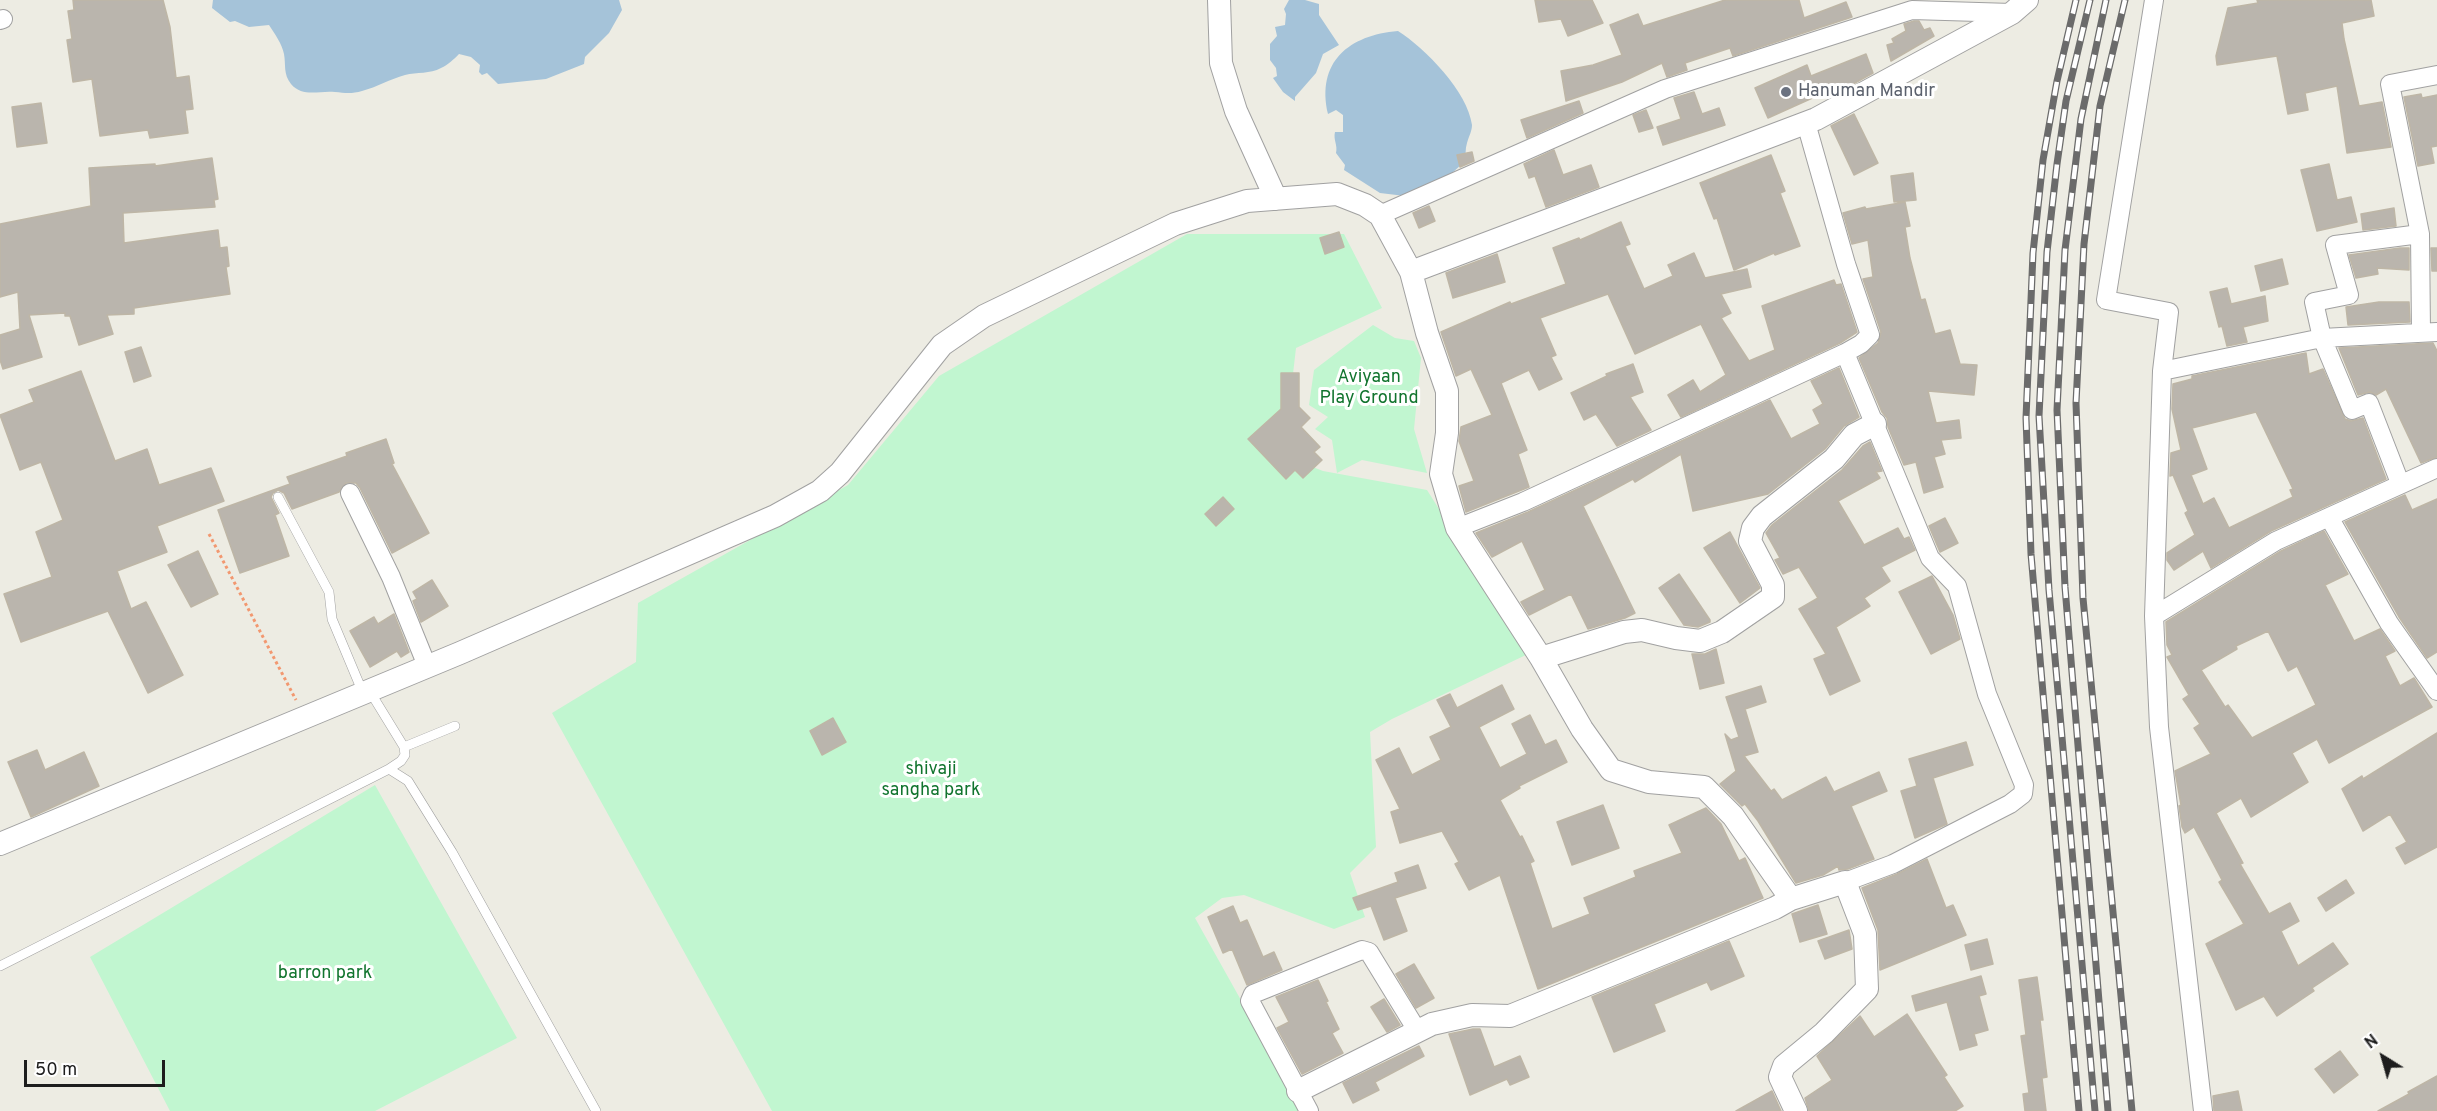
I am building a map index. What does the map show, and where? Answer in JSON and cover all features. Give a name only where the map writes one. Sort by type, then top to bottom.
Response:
[{"type":"street","points":[[1219,0],[1221,63],[1249,143],[1276,199]]},
{"type":"street","points":[[2154,0],[2106,300],[2169,312],[2162,371],[2154,616],[2159,727],[2203,1111]]},
{"type":"street","points":[[1380,215],[1665,89],[1912,10],[1934,5],[2019,6]]},
{"type":"street","points":[[1411,272],[1806,123],[2019,6]]},
{"type":"street","points":[[2162,371],[2322,338],[2398,336],[2429,332],[2420,234],[2390,84],[2437,75]]},
{"type":"street","points":[[1457,528],[1523,502],[1845,353],[1861,344],[1870,335],[1846,264],[1806,123]]},
{"type":"street","points":[[0,844],[366,692],[775,516],[820,491],[840,473],[942,345],[984,316],[1175,224],[1248,201],[1337,194],[1365,205],[1380,215],[1411,272],[1427,333],[1447,391],[1447,433],[1441,474],[1457,528],[1541,658],[1582,729],[1611,770],[1649,782],[1704,786],[1733,816],[1791,899]]},
{"type":"street","points":[[2400,483],[2369,403],[2352,410],[2322,338],[2314,302],[2349,295],[2335,245],[2420,234]]},
{"type":"street","points":[[1298,1091],[1432,1024],[1472,1015],[1510,1016],[1775,908],[1791,899],[1893,864],[2010,804],[2023,794],[2024,785],[1987,694],[1957,586],[1930,558],[1845,353]]},
{"type":"street","points":[[1541,658],[1624,632],[1642,630],[1676,638],[1700,640],[1722,632],[1761,606],[1773,597],[1773,585],[1750,541],[1753,528],[1762,516],[1834,459],[1854,435],[1875,424]]},
{"type":"street","points":[[2154,616],[2276,541],[2437,468]]},
{"type":"street","points":[[350,493],[391,577],[427,666]]},
{"type":"street","points":[[2329,517],[2389,623],[2437,691]]},
{"type":"street","points":[[1796,1111],[1780,1077],[1784,1066],[1824,1033],[1867,989],[1865,934],[1845,882]]},
{"type":"street","points":[[1309,1111],[1250,1001],[1252,994],[1362,950],[1369,952],[1418,1032]]},
{"type":"lane","points":[[0,966],[389,769],[401,761],[405,755],[404,747],[366,692],[332,619],[329,592],[278,497]]},
{"type":"lane","points":[[404,747],[455,726]]},
{"type":"lane","points":[[389,769],[408,781],[452,852],[596,1111]]},
{"type":"path","points":[[209,534],[305,717]]},
{"type":"green space","name":"shivaji sangha park","points":[[1187,234],[1344,234],[1382,308],[1296,348],[1288,417],[1305,464],[1323,471],[1427,490],[1530,653],[1392,719],[1370,732],[1376,847],[1350,873],[1365,917],[1334,929],[1244,895],[1222,898],[1195,918],[1303,1111],[772,1111],[552,713],[636,662],[638,603],[848,485],[939,376]]},
{"type":"green space","name":"Aviyaan Play Ground","points":[[1373,325],[1395,338],[1414,341],[1421,358],[1414,429],[1427,473],[1362,460],[1337,473],[1332,440],[1315,429],[1328,417],[1309,405],[1314,370]]},
{"type":"green space","name":"barron park","points":[[375,785],[517,1038],[375,1111],[170,1111],[90,957]]},
{"type":"water","points":[[213,0],[619,0],[622,10],[609,33],[585,57],[584,64],[546,79],[498,84],[487,73],[482,75],[479,72],[480,65],[471,57],[459,54],[437,70],[405,75],[355,93],[306,92],[296,88],[288,80],[283,50],[269,25],[249,27],[235,21],[230,22],[212,8]]},
{"type":"water","points":[[1289,0],[1305,0],[1319,4],[1319,15],[1339,45],[1323,54],[1316,73],[1295,97],[1295,101],[1283,92],[1273,78],[1277,76],[1276,68],[1270,60],[1270,44],[1277,36],[1275,27],[1285,25],[1284,9]]},
{"type":"water","points":[[1398,31],[1420,48],[1444,72],[1463,99],[1472,125],[1466,145],[1465,161],[1449,176],[1405,196],[1380,193],[1344,170],[1345,165],[1336,153],[1335,138],[1335,132],[1343,132],[1343,115],[1336,110],[1328,114],[1326,96],[1327,80],[1340,54],[1365,38]]},
{"type":"building","points":[[73,0],[163,0],[170,27],[176,78],[189,76],[193,109],[185,110],[188,133],[150,138],[148,130],[100,136],[92,79],[73,82],[67,40],[72,39],[68,11],[74,10]]},
{"type":"building","points":[[1535,0],[1592,0],[1603,23],[1568,36],[1561,19],[1539,22]]},
{"type":"building","points":[[1725,0],[1799,0],[1804,18],[1846,2],[1852,17],[1733,56],[1730,48],[1685,63],[1687,70],[1667,77],[1662,63],[1622,82],[1566,101],[1561,71],[1593,65],[1622,55],[1610,25],[1638,14],[1643,26]]},
{"type":"building","points":[[2257,0],[2371,0],[2374,16],[2342,23],[2344,39],[2359,106],[2382,102],[2391,147],[2347,153],[2337,86],[2305,93],[2308,110],[2288,114],[2277,56],[2217,65],[2216,56],[2228,8],[2258,3]]},
{"type":"building","points":[[1919,21],[1924,30],[1930,28],[1934,36],[1891,61],[1887,45],[1894,43],[1892,39],[1906,31],[1904,24]]},
{"type":"building","points":[[1866,54],[1873,73],[1842,90],[1839,86],[1768,118],[1755,88],[1807,65],[1811,76]]},
{"type":"building","points":[[1694,92],[1702,114],[1719,108],[1725,125],[1663,145],[1657,127],[1681,119],[1674,98]]},
{"type":"building","points":[[2421,94],[2422,98],[2437,95],[2437,146],[2431,147],[2434,163],[2418,166],[2404,97]]},
{"type":"building","points":[[1579,101],[1583,113],[1527,138],[1521,120]]},
{"type":"building","points":[[41,103],[47,143],[17,147],[12,107]]},
{"type":"building","points":[[1646,110],[1653,128],[1639,132],[1633,115]]},
{"type":"building","points":[[1854,114],[1878,163],[1854,175],[1831,126]]},
{"type":"building","points":[[1554,150],[1563,175],[1591,165],[1599,187],[1546,207],[1535,176],[1529,178],[1524,164]]},
{"type":"building","points":[[1472,152],[1474,161],[1460,167],[1457,155]]},
{"type":"building","points":[[1771,155],[1785,191],[1780,193],[1800,246],[1775,255],[1774,253],[1734,270],[1717,218],[1714,219],[1700,183]]},
{"type":"building","points":[[212,158],[218,199],[214,200],[215,207],[123,213],[124,243],[218,230],[220,248],[227,247],[229,266],[226,267],[230,294],[134,308],[134,314],[107,315],[113,334],[79,345],[70,316],[65,316],[65,313],[29,315],[42,357],[3,369],[0,360],[0,335],[20,329],[18,292],[0,297],[0,224],[91,206],[89,168],[155,164],[155,166]]},
{"type":"building","points":[[2329,164],[2337,200],[2351,197],[2357,222],[2317,231],[2301,170]]},
{"type":"building","points":[[1913,173],[1916,200],[1894,202],[1891,176]]},
{"type":"building","points":[[1905,202],[1910,226],[1905,227],[1910,258],[1921,300],[1925,299],[1935,334],[1950,330],[1960,364],[1977,365],[1974,395],[1928,391],[1936,423],[1959,420],[1961,438],[1941,440],[1945,454],[1934,457],[1943,487],[1924,493],[1916,462],[1904,465],[1888,427],[1887,418],[1882,412],[1859,358],[1878,343],[1881,332],[1863,279],[1873,277],[1868,240],[1852,244],[1843,213],[1865,207],[1866,209]]},
{"type":"building","points":[[1429,206],[1435,221],[1419,228],[1413,213]]},
{"type":"building","points":[[2394,208],[2396,226],[2363,230],[2361,214]]},
{"type":"building","points":[[1621,222],[1630,244],[1625,246],[1644,289],[1673,276],[1668,265],[1694,253],[1705,278],[1747,269],[1751,287],[1721,294],[1731,313],[1721,318],[1749,361],[1775,350],[1762,306],[1834,280],[1836,285],[1841,284],[1857,332],[1840,343],[1681,417],[1668,395],[1693,380],[1700,392],[1726,375],[1701,324],[1635,354],[1608,294],[1540,318],[1556,355],[1551,357],[1562,379],[1539,390],[1529,370],[1501,383],[1527,450],[1518,454],[1529,487],[1466,512],[1459,486],[1474,481],[1459,441],[1461,427],[1492,415],[1471,369],[1456,376],[1441,332],[1510,302],[1511,304],[1566,284],[1553,248],[1579,238],[1580,240]]},
{"type":"building","points":[[1339,232],[1344,247],[1325,254],[1320,238]]},
{"type":"building","points":[[2409,248],[2409,270],[2377,268],[2378,274],[2356,278],[2349,255]]},
{"type":"building","points":[[2431,248],[2437,248],[2437,271],[2432,271]]},
{"type":"building","points":[[1497,254],[1505,282],[1453,298],[1446,273]]},
{"type":"building","points":[[2282,259],[2288,284],[2261,291],[2255,266]]},
{"type":"building","points":[[2227,288],[2231,304],[2265,296],[2268,321],[2243,327],[2247,342],[2227,346],[2222,326],[2219,327],[2210,292]]},
{"type":"building","points":[[2379,302],[2409,302],[2410,322],[2348,325],[2346,307]]},
{"type":"building","points":[[2433,343],[2437,351],[2437,457],[2421,463],[2386,389],[2376,395],[2370,392],[2358,395],[2339,348]]},
{"type":"building","points":[[141,347],[151,376],[134,382],[125,352]]},
{"type":"building","points":[[2306,353],[2309,374],[2323,369],[2345,419],[2351,421],[2363,418],[2386,479],[2271,531],[2211,568],[2203,551],[2174,570],[2167,560],[2167,553],[2195,535],[2185,513],[2188,511],[2173,475],[2170,476],[2171,453],[2181,450],[2172,409],[2173,384],[2192,379],[2192,376]],"holes":[[[2256,412],[2293,489],[2290,490],[2293,497],[2229,528],[2214,498],[2203,504],[2191,475],[2207,469],[2192,428]]]},
{"type":"building","points":[[1633,364],[1643,392],[1630,397],[1651,430],[1617,446],[1596,414],[1584,420],[1571,393],[1607,376],[1606,374]]},
{"type":"building","points":[[1839,368],[1859,417],[1844,426],[1825,449],[1768,494],[1693,511],[1681,454],[1635,482],[1633,479],[1583,506],[1635,613],[1625,618],[1588,629],[1571,594],[1529,615],[1521,602],[1545,590],[1522,541],[1492,557],[1476,533],[1528,512],[1770,400],[1791,439],[1820,424],[1813,410],[1823,404],[1811,381]]},
{"type":"building","points":[[81,371],[115,461],[147,449],[159,485],[211,468],[224,501],[157,526],[167,552],[117,571],[131,609],[146,602],[183,675],[148,693],[108,611],[21,642],[4,594],[52,577],[36,532],[63,520],[41,462],[20,470],[0,415],[34,402],[29,390]]},
{"type":"building","points":[[1281,373],[1299,373],[1299,407],[1310,418],[1301,427],[1320,447],[1314,452],[1322,460],[1303,478],[1295,470],[1286,479],[1248,439],[1281,409]]},
{"type":"building","points":[[386,439],[394,463],[392,464],[429,533],[392,553],[356,483],[346,483],[339,492],[292,509],[284,493],[278,490],[271,497],[279,513],[275,515],[289,556],[240,573],[218,510],[290,484],[287,477],[347,456],[346,453]]},
{"type":"building","points":[[1870,442],[1882,471],[1876,472],[1880,478],[1838,501],[1864,545],[1898,528],[1904,539],[1909,537],[1915,550],[1881,567],[1890,581],[1864,598],[1870,606],[1836,627],[1860,681],[1830,695],[1814,659],[1826,654],[1799,609],[1818,598],[1799,567],[1783,574],[1775,560],[1780,558],[1766,533],[1772,525],[1842,470],[1863,446]]},
{"type":"building","points":[[2405,495],[2412,510],[2437,499],[2437,652],[2427,658],[2399,617],[2345,522]]},
{"type":"building","points":[[1223,497],[1234,509],[1216,526],[1205,514]]},
{"type":"building","points":[[1945,518],[1958,543],[1940,552],[1929,526]]},
{"type":"building","points":[[2324,531],[2348,574],[2325,585],[2354,641],[2380,629],[2395,651],[2385,656],[2400,686],[2414,678],[2432,707],[2329,763],[2317,739],[2292,753],[2308,782],[2251,817],[2241,798],[2216,813],[2243,863],[2240,864],[2269,914],[2290,903],[2299,921],[2281,931],[2298,966],[2333,943],[2348,964],[2312,988],[2314,991],[2277,1016],[2264,996],[2236,1010],[2206,944],[2244,924],[2219,882],[2222,880],[2194,827],[2185,833],[2182,827],[2175,771],[2211,754],[2194,728],[2200,724],[2183,699],[2189,695],[2167,657],[2172,655],[2167,645],[2166,622],[2281,551]],"holes":[[[2268,631],[2288,671],[2297,666],[2316,705],[2252,738],[2228,705],[2225,707],[2201,670],[2237,649],[2236,646]]]},
{"type":"building","points":[[1730,532],[1760,588],[1740,603],[1704,548]]},
{"type":"building","points":[[198,551],[218,594],[191,607],[168,565]]},
{"type":"building","points":[[1679,574],[1710,622],[1698,627],[1684,625],[1659,588]]},
{"type":"building","points":[[1932,576],[1953,615],[1960,639],[1931,654],[1899,592]]},
{"type":"building","points":[[432,580],[448,606],[421,622],[413,601],[417,599],[413,592]]},
{"type":"building","points":[[394,614],[409,652],[401,657],[397,651],[370,667],[350,631],[374,617],[378,624]]},
{"type":"building","points":[[1716,649],[1724,683],[1700,689],[1692,654],[1705,654]]},
{"type":"building","points":[[1502,685],[1514,709],[1479,727],[1500,768],[1527,754],[1512,724],[1530,715],[1545,745],[1556,740],[1567,762],[1519,786],[1520,788],[1500,800],[1534,861],[1530,863],[1552,929],[1590,914],[1584,898],[1636,877],[1634,871],[1682,853],[1669,825],[1706,808],[1721,824],[1739,861],[1745,858],[1763,898],[1538,989],[1500,875],[1469,890],[1455,864],[1459,862],[1442,831],[1400,843],[1391,812],[1400,809],[1376,760],[1399,748],[1412,775],[1441,760],[1430,737],[1451,727],[1437,700],[1450,694],[1457,708]]},
{"type":"building","points":[[1761,686],[1766,702],[1745,709],[1758,752],[1744,756],[1771,791],[1774,789],[1782,800],[1826,777],[1834,792],[1879,772],[1887,791],[1851,806],[1874,859],[1848,869],[1839,870],[1838,866],[1823,875],[1796,883],[1745,804],[1742,806],[1720,784],[1736,771],[1725,734],[1731,740],[1739,737],[1726,697]]},
{"type":"building","points":[[833,718],[846,742],[822,755],[810,731]]},
{"type":"building","points":[[2437,733],[2437,847],[2405,864],[2396,848],[2407,842],[2390,814],[2363,831],[2342,789],[2362,776],[2363,779]]},
{"type":"building","points":[[1966,742],[1973,765],[1933,778],[1947,824],[1915,838],[1901,791],[1917,786],[1909,759]]},
{"type":"building","points":[[37,750],[45,770],[84,752],[99,786],[31,817],[8,762]]},
{"type":"building","points":[[1603,805],[1619,848],[1572,865],[1557,822]]},
{"type":"building","points":[[1927,859],[1946,908],[1953,905],[1966,935],[1880,970],[1878,930],[1862,888]]},
{"type":"building","points":[[1418,865],[1426,888],[1395,898],[1407,931],[1384,940],[1371,906],[1358,910],[1353,898],[1398,882],[1395,873]]},
{"type":"building","points":[[2346,880],[2354,893],[2326,911],[2318,898]]},
{"type":"building","points":[[1818,905],[1827,934],[1800,942],[1792,914]]},
{"type":"building","points":[[1233,906],[1240,923],[1247,920],[1263,957],[1274,952],[1282,970],[1247,985],[1232,949],[1223,953],[1208,917]]},
{"type":"building","points":[[1849,930],[1852,949],[1825,959],[1818,941]]},
{"type":"building","points":[[1987,939],[1993,964],[1971,970],[1965,945]]},
{"type":"building","points":[[1729,941],[1744,976],[1711,990],[1707,982],[1654,1004],[1665,1031],[1614,1052],[1592,997]]},
{"type":"building","points":[[1414,964],[1434,998],[1416,1008],[1396,974]]},
{"type":"building","points":[[1981,976],[1986,994],[1979,996],[1988,1030],[1974,1034],[1977,1045],[1960,1050],[1947,1002],[1916,1011],[1912,996]]},
{"type":"building","points":[[2037,977],[2047,1077],[2042,1078],[2046,1111],[2025,1111],[2023,1094],[2029,1093],[2021,1036],[2026,1035],[2019,980]]},
{"type":"building","points":[[1318,980],[1339,1029],[1332,1033],[1343,1053],[1302,1074],[1277,1028],[1289,1022],[1276,997]]},
{"type":"building","points":[[1384,999],[1400,1025],[1387,1032],[1371,1007]]},
{"type":"building","points":[[1907,1014],[1947,1075],[1944,1077],[1963,1106],[1955,1111],[1809,1111],[1805,1098],[1832,1080],[1817,1056],[1860,1016],[1874,1037]]},
{"type":"building","points":[[1480,1029],[1494,1067],[1520,1056],[1529,1077],[1510,1085],[1507,1079],[1470,1095],[1449,1034]]},
{"type":"building","points":[[1419,1046],[1424,1056],[1375,1082],[1379,1090],[1353,1103],[1343,1083]]},
{"type":"building","points":[[2340,1051],[2358,1075],[2334,1093],[2315,1069]]},
{"type":"building","points":[[2437,1076],[2437,1111],[2378,1111],[2409,1094],[2408,1092]]},
{"type":"building","points":[[1772,1091],[1781,1111],[1736,1111]]},
{"type":"building","points":[[2238,1091],[2242,1111],[2214,1111],[2213,1096]]},
{"type":"railway","points":[[2076,0],[2057,81],[2043,160],[2033,253],[2026,418],[2031,554],[2079,1111]]},
{"type":"railway","points":[[2090,0],[2066,101],[2057,164],[2047,252],[2039,416],[2049,590],[2095,1111]]},
{"type":"railway","points":[[2106,0],[2081,119],[2065,250],[2057,410],[2065,587],[2108,1111]]},
{"type":"railway","points":[[2125,0],[2100,106],[2084,244],[2076,403],[2083,598],[2132,1111]]},
{"type":"place","name":"Hanuman Mandir","points":[[1786,92]]}]
